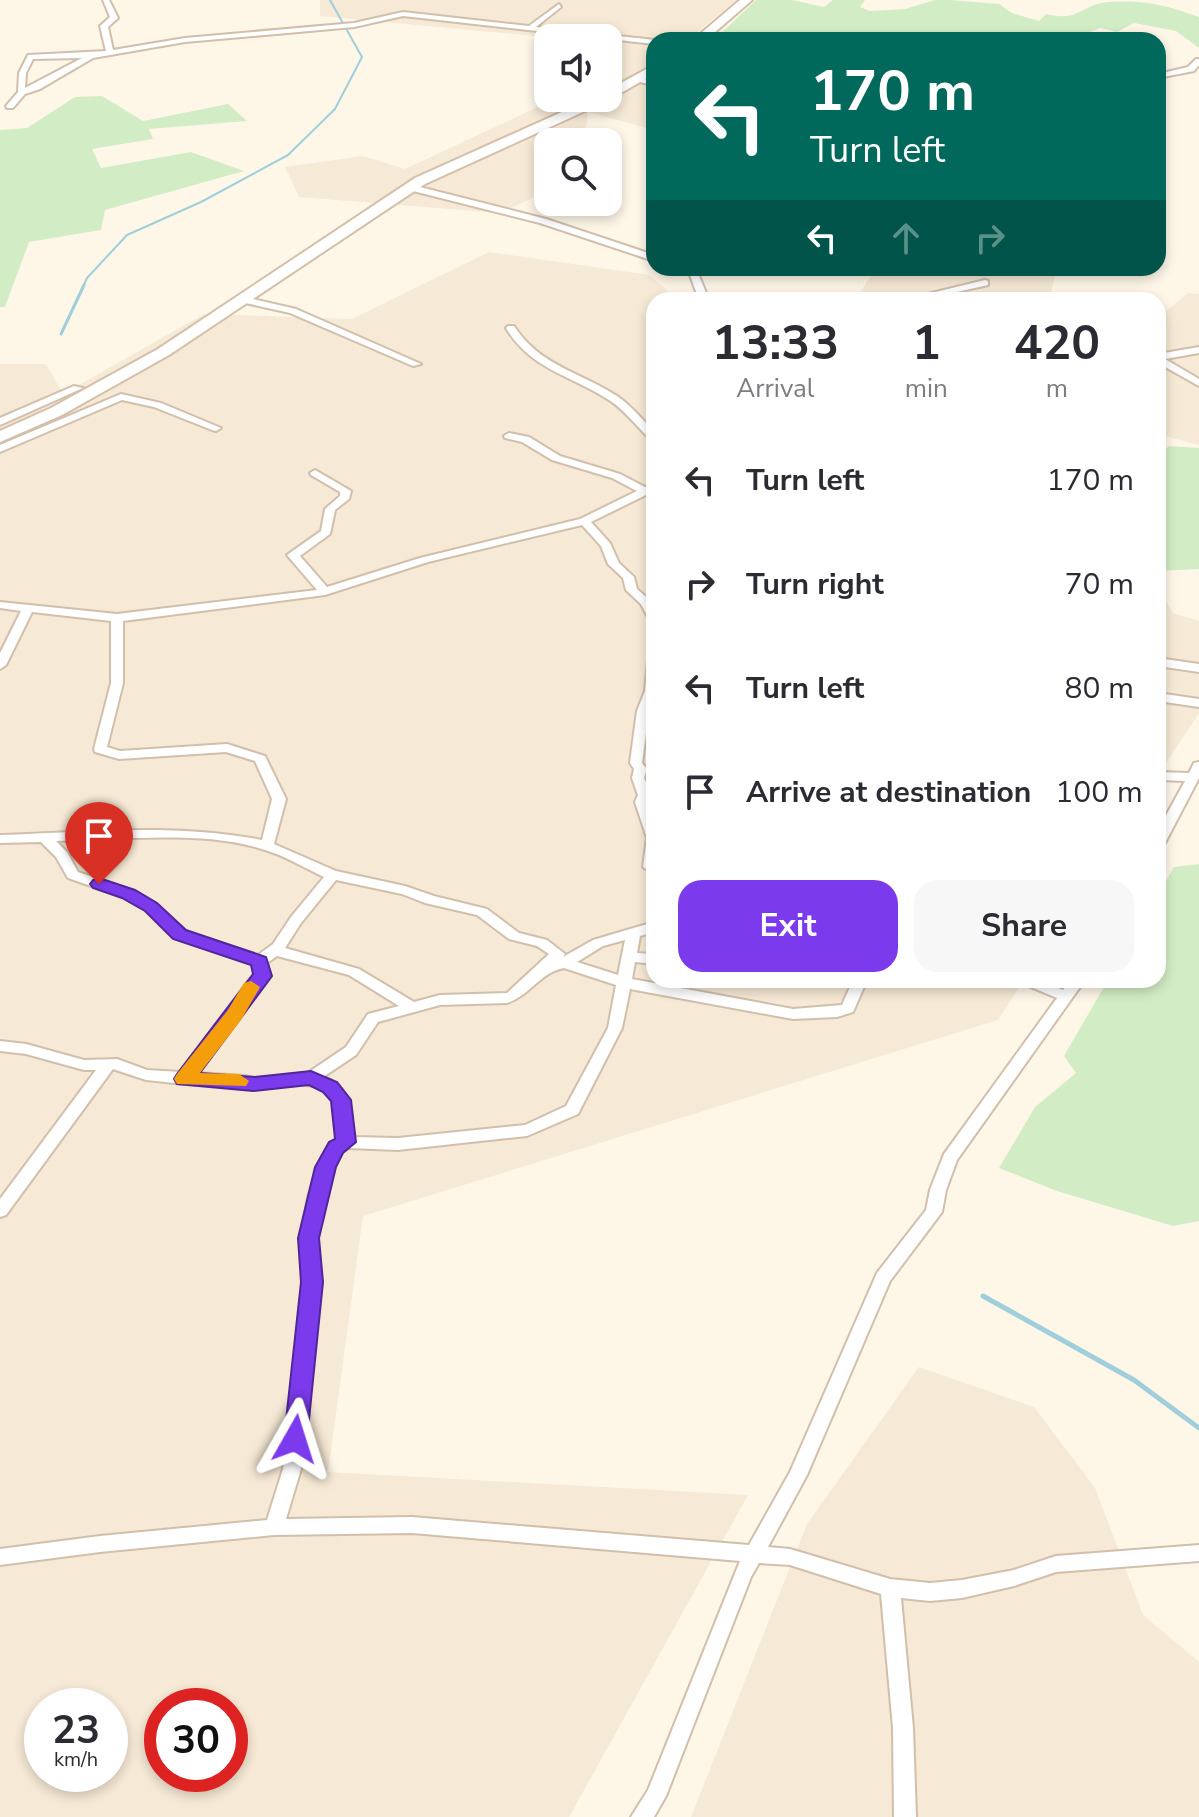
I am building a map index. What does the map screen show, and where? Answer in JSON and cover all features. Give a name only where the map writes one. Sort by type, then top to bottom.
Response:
[{"type":"main road","points":[[709,32],[747,0]]},
{"type":"main road","points":[[622,88],[646,74]]},
{"type":"main road","points":[[0,437],[84,399],[244,300],[330,239],[435,174],[572,112]]},
{"type":"street","points":[[106,0],[114,18],[104,26],[110,53]]},
{"type":"street","points":[[529,29],[557,4],[545,0]]},
{"type":"street","points":[[403,14],[400,9],[405,4]]},
{"type":"street","points":[[22,92],[23,68],[31,57],[91,56],[247,32],[354,25],[403,14],[646,41]]},
{"type":"street","points":[[10,106],[22,92],[37,87],[91,56]]},
{"type":"street","points":[[1166,74],[1191,69],[1199,61]]},
{"type":"street","points":[[638,79],[646,81]]},
{"type":"street","points":[[412,188],[543,221],[646,255]]},
{"type":"street","points":[[944,292],[985,283]]},
{"type":"street","points":[[244,300],[293,311],[416,364]]},
{"type":"street","points":[[511,328],[522,346],[577,380],[609,395],[635,414],[646,427]]},
{"type":"street","points":[[1166,356],[1199,350]]},
{"type":"street","points":[[1166,363],[1199,383]]},
{"type":"street","points":[[0,422],[78,388]]},
{"type":"street","points":[[0,449],[121,397],[157,405],[216,428]]},
{"type":"street","points":[[509,436],[525,439],[556,458],[646,487]]},
{"type":"street","points":[[315,473],[346,491],[345,497],[330,509],[326,532],[293,555],[325,592]]},
{"type":"street","points":[[0,605],[117,618],[325,592],[424,560],[584,521],[646,491]]},
{"type":"street","points":[[584,521],[606,545],[614,564],[628,577],[632,590],[646,602]]},
{"type":"street","points":[[0,665],[28,608]]},
{"type":"street","points":[[117,618],[117,683],[100,749],[119,755],[227,748],[260,759],[279,799],[267,846]]},
{"type":"street","points":[[1166,663],[1199,668]]},
{"type":"street","points":[[1166,698],[1199,703]]},
{"type":"street","points":[[646,704],[636,763],[641,769],[638,778],[645,795],[642,802],[646,814]]},
{"type":"street","points":[[1166,775],[1195,772]]},
{"type":"street","points":[[1166,828],[1195,772]]},
{"type":"street","points":[[0,839],[153,833],[219,837],[267,846],[332,875],[405,890],[430,900],[482,912],[514,936],[542,943],[558,954],[512,996],[502,999],[440,1000],[373,1018],[351,1051],[311,1078],[253,1084],[245,1081],[184,1079],[146,1075],[109,1064],[84,1065],[26,1049],[0,1046]]},
{"type":"street","points":[[45,838],[62,855],[73,875],[128,894],[151,907],[180,935],[259,961],[278,951],[296,920],[316,900],[332,875]]},
{"type":"street","points":[[535,974],[564,963],[598,943],[646,930]]},
{"type":"street","points":[[274,1527],[292,1469],[312,1282],[309,1238],[325,1167],[336,1148],[345,1142],[398,1144],[527,1130],[572,1110],[615,1028],[633,934]]},
{"type":"street","points":[[278,951],[354,972],[413,1008]]},
{"type":"street","points":[[630,957],[646,958]]},
{"type":"street","points":[[184,1079],[234,1015],[254,983],[263,976],[259,961]]},
{"type":"street","points":[[564,963],[646,987]]},
{"type":"street","points":[[653,988],[793,1014],[837,1012],[848,1008],[857,988]]},
{"type":"street","points":[[1045,988],[1067,997]]},
{"type":"street","points":[[642,1817],[656,1796],[743,1574],[798,1475],[883,1278],[934,1212],[950,1158],[1073,988]]},
{"type":"street","points":[[0,1211],[109,1064]]},
{"type":"street","points":[[311,1078],[330,1087],[341,1100],[345,1142]]},
{"type":"street","points":[[0,1557],[274,1527],[412,1525],[790,1557],[890,1588],[930,1592],[962,1589],[1056,1564],[1196,1555]]},
{"type":"street","points":[[890,1588],[903,1728],[905,1817]]},
{"type":"shaded area","points":[[320,0],[737,0],[697,32],[646,32],[646,128],[588,112],[622,112],[622,24],[534,24],[534,36],[320,16]]},
{"type":"shaded area","points":[[534,109],[534,112],[588,112],[586,128],[534,128],[534,197],[500,213],[299,197],[285,167],[363,156],[405,169]]},
{"type":"shaded area","points":[[489,252],[651,276],[669,292],[646,292],[646,988],[1019,988],[998,1020],[363,1216],[328,1472],[748,1495],[569,1817],[0,1817],[0,364],[46,364],[63,394],[204,314],[352,319]]},
{"type":"shaded area","points":[[871,276],[1055,276],[1051,292],[860,292]]},
{"type":"shaded area","points":[[1188,293],[1199,294],[1199,445],[1166,436],[1166,311]]},
{"type":"shaded area","points":[[1166,601],[1173,613],[1199,621],[1199,713],[1166,763]]},
{"type":"shaded area","points":[[919,1367],[1034,1407],[1095,1488],[1143,1615],[1199,1662],[1199,1817],[691,1817],[807,1524]]},
{"type":"green space","points":[[756,0],[792,0],[824,7],[833,0],[865,0],[860,7],[870,11],[905,9],[935,0],[950,0],[999,4],[1012,13],[1039,21],[1046,14],[1072,15],[1107,2],[1143,2],[1199,17],[1199,48],[1176,31],[1134,23],[1117,32],[1100,28],[1090,32],[722,32]]},
{"type":"green space","points":[[102,96],[143,121],[228,104],[247,121],[149,129],[153,139],[92,149],[101,168],[191,152],[244,171],[105,210],[101,230],[29,242],[5,307],[0,307],[0,130],[27,128],[75,97]]},
{"type":"green space","points":[[1169,446],[1199,448],[1199,569],[1166,571],[1166,449]]},
{"type":"green space","points":[[1199,864],[1199,1221],[1173,1226],[1057,1191],[999,1168],[1035,1107],[1076,1073],[1064,1056],[1103,988],[1166,988],[1166,881],[1174,867]]},
{"type":"waterway","points":[[83,287],[87,278],[127,235],[201,202],[288,155],[335,109],[362,57],[330,0]]},
{"type":"waterway","points":[[61,334],[84,285]]},
{"type":"waterway","points":[[983,1296],[1134,1380],[1199,1428]]},
{"type":"slow traffic","points":[[239,1081],[184,1079],[234,1015],[251,987]]},
{"type":"route","points":[[99,884],[128,894],[151,907],[180,935],[259,961],[263,976],[254,983],[234,1015],[184,1079],[245,1081],[253,1084],[311,1078],[330,1087],[341,1100],[345,1142],[336,1148],[325,1167],[309,1238],[312,1282],[295,1439]]}]
